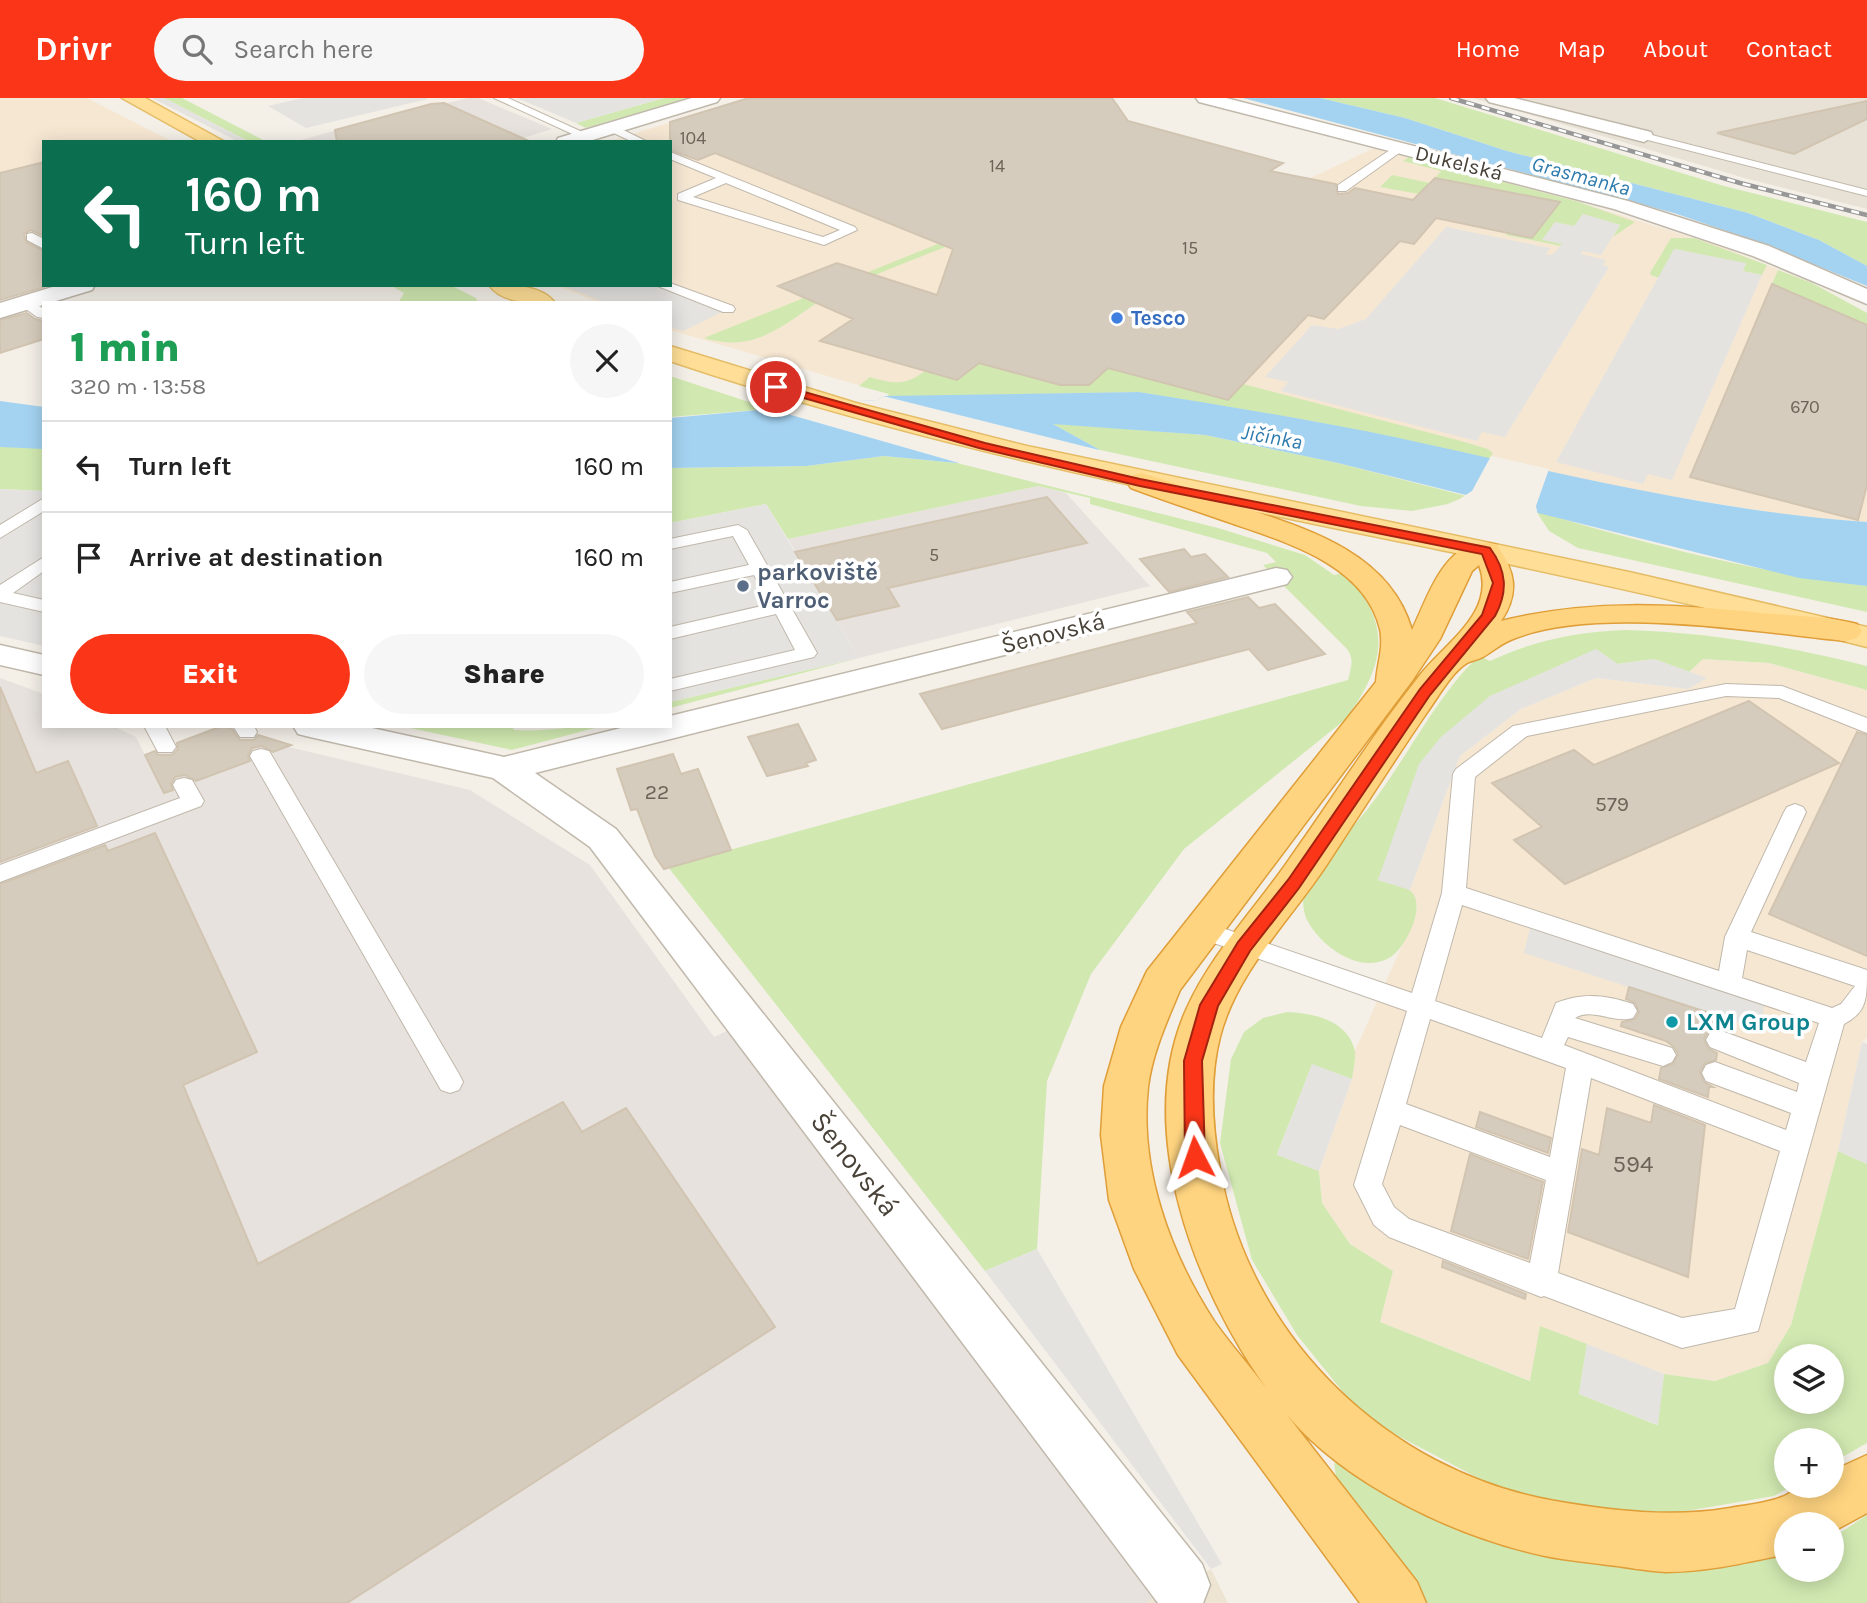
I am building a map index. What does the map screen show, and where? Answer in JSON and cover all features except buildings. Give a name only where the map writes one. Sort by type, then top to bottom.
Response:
[{"type":"highway","points":[[1140,482],[1302,537],[1330,550],[1356,569],[1383,600],[1398,629],[1400,654],[1389,690]]},
{"type":"highway","points":[[1396,1603],[1196,1338],[1159,1269],[1133,1200],[1124,1135],[1126,1087],[1143,1027],[1162,983],[1389,690],[1424,639],[1459,566],[1473,555],[1486,551],[1499,576],[1494,605],[1488,616],[1435,678],[1293,884],[1244,946],[1209,1005],[1193,1061],[1193,1139],[1198,1181],[1215,1243],[1228,1275],[1265,1341],[1315,1405],[1354,1440],[1414,1477],[1496,1513],[1539,1526],[1663,1543],[1732,1538],[1774,1528]]},
{"type":"highway","points":[[1435,678],[1483,640],[1496,634],[1530,623],[1570,617],[1648,616],[1856,634]]},
{"type":"highway","points":[[1812,1512],[1867,1483]]},
{"type":"main road","points":[[137,100],[212,140]]},
{"type":"main road","points":[[505,287],[538,301]]},
{"type":"main road","points":[[672,353],[827,403],[983,445],[1140,482],[1486,551],[1856,634]]},
{"type":"street","points":[[572,140],[711,98]]},
{"type":"street","name":"Dukelská","points":[[1205,98],[1667,219],[1761,250],[1867,297]]},
{"type":"street","points":[[1495,98],[1542,113],[1644,136]]},
{"type":"street","points":[[49,301],[80,287]]},
{"type":"street","points":[[0,311],[34,308],[42,304]]},
{"type":"street","name":"Šenovská","points":[[672,727],[1276,577]]},
{"type":"street","points":[[0,655],[42,666]]},
{"type":"street","name":"Šenovská","points":[[319,728],[504,769],[603,838],[1181,1594]]},
{"type":"street","name":"Šenovská","points":[[504,769],[669,728]]},
{"type":"lane","points":[[499,98],[585,136]]},
{"type":"lane","points":[[611,128],[638,140]]},
{"type":"lane","points":[[1644,136],[1866,193]]},
{"type":"lane","points":[[1342,188],[1399,148]]},
{"type":"lane","points":[[672,156],[851,230],[824,241],[682,197],[725,179]]},
{"type":"lane","points":[[32,237],[42,244]]},
{"type":"lane","points":[[667,287],[727,309]]},
{"type":"lane","points":[[0,533],[42,504]]},
{"type":"lane","points":[[672,544],[737,530],[807,653],[672,685]]},
{"type":"lane","points":[[0,595],[42,564]]},
{"type":"lane","points":[[672,587],[760,568]]},
{"type":"lane","points":[[0,595],[42,606]]},
{"type":"lane","points":[[672,633],[781,607]]},
{"type":"lane","points":[[1833,1018],[1746,1321],[1682,1333],[1541,1283],[1399,1228],[1384,1216],[1368,1185],[1454,892],[1464,774],[1520,731],[1726,690],[1782,692],[1867,726]]},
{"type":"lane","points":[[155,728],[165,747]]},
{"type":"lane","points":[[261,756],[450,1082]]},
{"type":"lane","points":[[0,874],[193,801],[184,785]]},
{"type":"lane","points":[[1729,982],[1737,937],[1795,812]]},
{"type":"lane","points":[[1454,892],[1833,1018],[1850,1011],[1867,989]]},
{"type":"lane","points":[[1202,930],[1550,1051],[1797,1146]]},
{"type":"lane","points":[[1737,937],[1867,979]]},
{"type":"lane","points":[[1550,1051],[1565,1010],[1577,1004],[1624,1011]]},
{"type":"lane","points":[[1560,1024],[1663,1055]]},
{"type":"lane","points":[[1719,1040],[1814,1077]]},
{"type":"lane","points":[[1541,1283],[1580,1063]]},
{"type":"lane","points":[[1715,1073],[1806,1108]]},
{"type":"lane","points":[[1391,1110],[1561,1173]]},
{"type":"shaded area","points":[[0,98],[87,98],[169,140],[42,140],[42,286],[0,299]]},
{"type":"shaded area","points":[[152,98],[164,98],[246,140],[235,140]]},
{"type":"shaded area","points":[[303,98],[428,99],[306,128],[268,106]]},
{"type":"shaded area","points":[[478,98],[552,129],[516,140],[301,140],[431,104],[435,106]]},
{"type":"shaded area","points":[[517,98],[664,98],[576,123]]},
{"type":"shaded area","points":[[1473,98],[1867,98],[1867,209],[1748,179]]},
{"type":"shaded area","points":[[734,103],[1232,215],[1374,148],[1579,202],[1722,247],[1812,283],[1867,313],[1867,522],[1801,517],[1626,489],[1528,468],[887,397],[889,394],[672,331],[672,301],[595,301],[561,287],[672,287],[672,140],[613,140]]},
{"type":"shaded area","points":[[1583,214],[1620,225],[1601,255],[1583,251],[1581,254],[1606,260],[1603,265],[1609,267],[1505,437],[1482,432],[1477,441],[1281,391],[1288,382],[1265,377],[1312,325],[1338,329],[1366,319],[1446,227],[1550,248],[1546,254],[1552,255],[1562,244],[1542,240],[1555,222],[1574,226]]},
{"type":"shaded area","points":[[1674,249],[1746,263],[1743,271],[1762,275],[1672,480],[1648,474],[1643,484],[1556,462]]},
{"type":"shaded area","points":[[566,287],[668,287],[728,309],[683,331],[672,328],[672,301],[601,301]]},
{"type":"shaded area","points":[[1038,486],[1066,493],[1150,586],[859,658],[788,539]]},
{"type":"shaded area","points":[[0,489],[42,491],[42,646],[0,636]]},
{"type":"shaded area","name":"parkoviště Varroc","points":[[766,504],[859,658],[672,702],[672,523]]},
{"type":"shaded area","points":[[1596,649],[1618,664],[1654,659],[1707,678],[1688,689],[1596,678],[1521,709],[1460,756],[1410,890],[1378,880],[1419,764],[1441,737],[1490,696]]},
{"type":"shaded area","points":[[1703,659],[1769,663],[1867,690],[1867,1038],[1862,1042],[1838,1151],[1791,1325],[1780,1344],[1774,1344],[1774,1353],[1768,1363],[1715,1381],[1664,1374],[1540,1327],[1531,1381],[1380,1322],[1393,1271],[1350,1244],[1322,1203],[1319,1171],[1352,1079],[1355,1051],[1416,914],[1417,906],[1410,890],[1460,756],[1521,709],[1596,678],[1688,689],[1706,678],[1689,672]]},
{"type":"shaded area","points":[[0,678],[42,693],[42,728],[117,728],[136,737],[145,755],[220,728],[233,728],[269,738],[272,743],[470,790],[590,865],[714,1037],[727,1031],[749,1059],[1153,1599],[1146,1603],[0,1603]]},
{"type":"shaded area","points":[[1530,928],[1764,1004],[1762,1030],[1524,953]]},
{"type":"shaded area","points":[[1862,1042],[1867,1044],[1867,1164],[1838,1151]]},
{"type":"shaded area","points":[[1312,1064],[1352,1079],[1319,1171],[1277,1155]]},
{"type":"shaded area","points":[[1037,1249],[1222,1564],[1211,1569],[985,1271]]},
{"type":"shaded area","points":[[1587,1344],[1664,1374],[1658,1425],[1579,1394]]},
{"type":"shaded area","points":[[1211,1569],[1228,1603],[1146,1603],[1147,1602]]},
{"type":"green space","points":[[164,98],[182,98],[263,140],[246,140]]},
{"type":"green space","points":[[664,98],[688,98],[586,128],[576,123]]},
{"type":"green space","points":[[1320,98],[1435,98],[1724,186],[1867,222],[1867,266],[1819,240],[1748,213],[1507,151],[1405,118]]},
{"type":"green space","points":[[1409,157],[1579,202],[1635,222],[1613,237],[1620,225],[1583,214],[1561,246],[1506,235],[1507,233],[1532,238],[1559,202],[1435,178],[1441,171],[1403,161]]},
{"type":"green space","points":[[1392,175],[1430,183],[1419,194],[1380,187]]},
{"type":"green space","points":[[970,231],[963,240],[826,297],[762,336],[745,341],[726,342],[704,338]]},
{"type":"green space","points":[[1671,238],[1694,238],[1767,265],[1762,275],[1742,271],[1746,264],[1675,249],[1659,278],[1651,275]]},
{"type":"green space","points":[[1778,270],[1812,283],[1867,313],[1867,325],[1772,284]]},
{"type":"green space","points":[[394,287],[454,287],[477,301],[399,301],[404,293]]},
{"type":"green space","points":[[979,363],[1060,385],[1088,385],[1108,368],[1243,384],[1461,441],[1493,453],[1489,459],[1312,421],[1139,392],[887,397],[889,394],[859,386],[870,377],[899,382],[925,371],[957,380]]},
{"type":"green space","points":[[672,377],[770,409],[672,417]]},
{"type":"green space","points":[[1051,423],[1205,435],[1338,463],[1466,496],[1448,504],[1412,511],[1361,506],[1100,450]]},
{"type":"green space","points":[[0,446],[42,448],[42,491],[0,489]]},
{"type":"green space","points":[[884,456],[957,463],[1218,528],[1305,555],[1334,575],[1344,573],[1371,610],[1377,628],[1376,662],[1359,699],[1346,719],[1184,849],[1091,974],[1047,1081],[1037,1249],[985,1271],[668,867],[1348,680],[1351,660],[1346,648],[1263,565],[1276,562],[1267,553],[1090,504],[1090,498],[1038,486],[788,539],[766,504],[672,523],[672,468],[806,466]]},
{"type":"green space","points":[[1536,511],[1700,556],[1867,586],[1867,612],[1578,548],[1549,531]]},
{"type":"green space","points":[[1625,630],[1747,641],[1867,666],[1867,690],[1769,663],[1703,659],[1689,672],[1654,659],[1618,664],[1490,696],[1378,880],[1402,886],[1415,896],[1416,915],[1402,946],[1389,958],[1365,963],[1341,954],[1320,938],[1306,918],[1303,905],[1308,885],[1323,861],[1382,789],[1440,702],[1465,670],[1479,656],[1490,661],[1556,638]]},
{"type":"green space","points":[[859,658],[672,707],[672,702]]},
{"type":"green space","points":[[410,728],[594,728],[512,750]]},
{"type":"green space","points":[[1287,1012],[1328,1020],[1337,1025],[1351,1040],[1355,1051],[1352,1079],[1312,1065],[1277,1154],[1319,1171],[1322,1203],[1350,1244],[1393,1271],[1380,1322],[1530,1381],[1540,1326],[1587,1344],[1579,1394],[1657,1425],[1664,1374],[1715,1381],[1768,1363],[1774,1353],[1774,1414],[1844,1414],[1844,1344],[1780,1344],[1791,1325],[1838,1151],[1867,1164],[1867,1443],[1844,1456],[1844,1428],[1774,1428],[1774,1496],[1652,1517],[1503,1491],[1364,1418],[1297,1335],[1252,1260],[1220,1143],[1231,1059],[1244,1032],[1263,1018]]},
{"type":"green space","points":[[1334,1463],[1356,1467],[1495,1539],[1674,1573],[1774,1558],[1774,1582],[1844,1582],[1844,1530],[1867,1515],[1867,1603],[1425,1603],[1337,1483]]},
{"type":"water","name":"Grasmanka","points":[[1243,98],[1320,98],[1405,118],[1507,151],[1748,213],[1819,240],[1867,266],[1867,286],[1761,243],[1674,213]]},
{"type":"water","name":"Jičínka","points":[[1139,392],[1367,431],[1690,500],[1808,517],[1867,522],[1867,586],[1799,578],[1338,463],[1205,435],[1053,424],[1100,450],[957,463],[884,456],[806,466],[672,468],[672,418],[770,409],[776,406],[878,400],[883,396]]},
{"type":"water","points":[[0,401],[42,407],[42,449],[0,447]]},
{"type":"pier","points":[[883,396],[1103,451],[966,465],[770,409],[776,406],[878,400]]},
{"type":"pier","points":[[1491,456],[1549,469],[1536,506],[1538,516],[1461,498],[1472,491]]},
{"type":"railway","points":[[1451,98],[1740,183],[1867,215]]},
{"type":"place","name":"Tesco","points":[[1117,318]]},
{"type":"place","name":"parkoviště Varroc","points":[[743,586]]},
{"type":"place","name":"LXM Group","points":[[1672,1022]]},
{"type":"route","points":[[776,387],[983,445],[1140,482],[1486,551],[1496,566],[1499,591],[1488,616],[1435,678],[1293,884],[1244,946],[1209,1005],[1193,1061],[1195,1157]]}]
